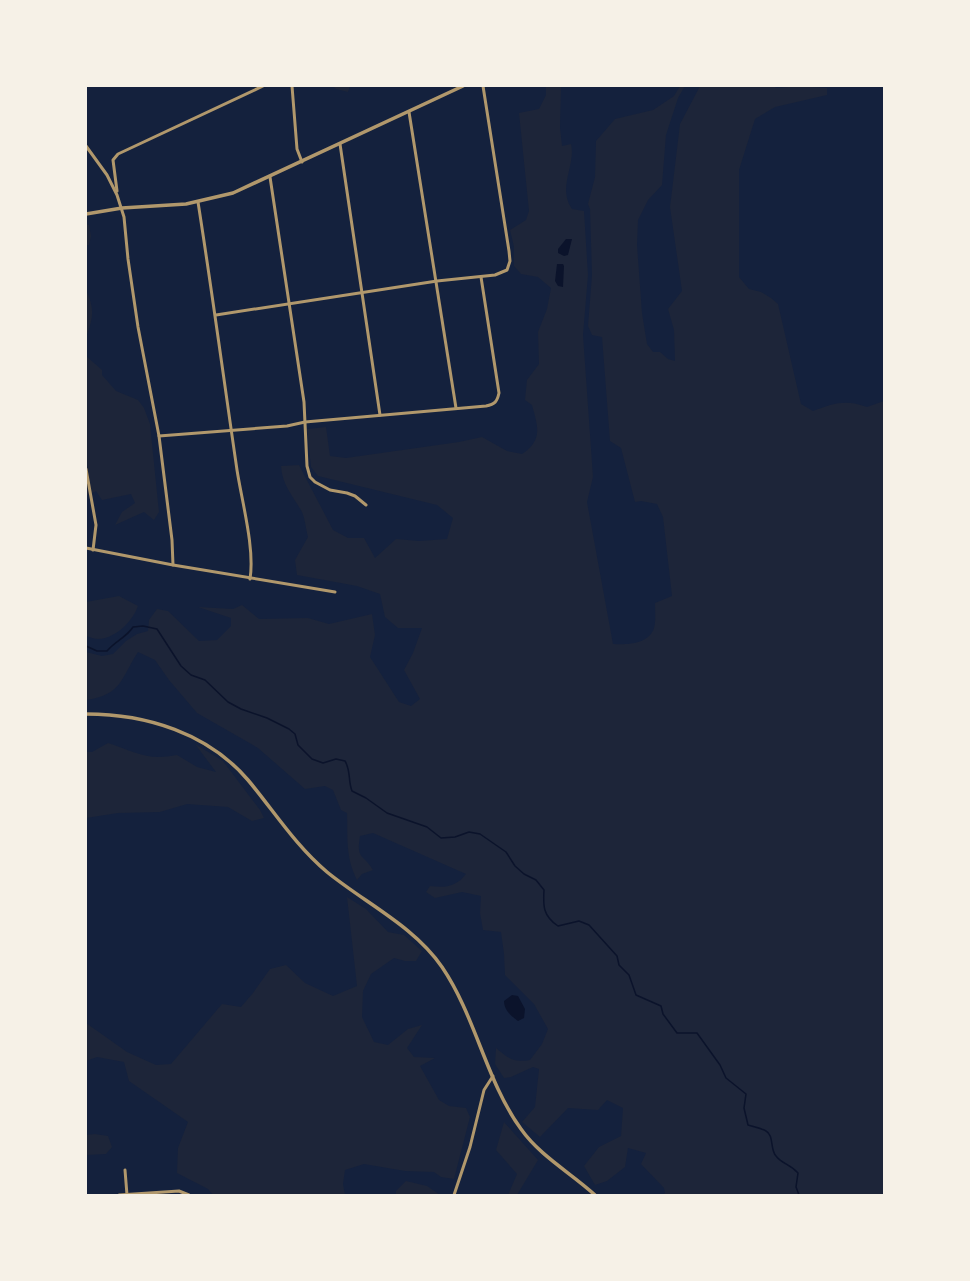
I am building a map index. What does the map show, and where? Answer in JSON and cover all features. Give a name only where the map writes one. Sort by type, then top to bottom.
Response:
[{"type":"street","points":[[117,195],[113,160],[118,154],[263,86]]},
{"type":"street","points":[[292,86],[297,149],[302,162]]},
{"type":"street","points":[[86,214],[122,208],[198,202],[233,193],[463,86]]},
{"type":"street","points":[[216,315],[362,294],[437,281],[495,275],[507,270],[510,261],[509,251],[483,86]]},
{"type":"street","points":[[409,112],[456,408]]},
{"type":"street","points":[[340,144],[380,415]]},
{"type":"street","points":[[86,146],[107,175],[122,208],[138,327],[159,436],[172,540],[173,565]]},
{"type":"street","points":[[270,177],[304,402],[310,476],[315,482],[330,490],[348,493],[355,496],[366,505]]},
{"type":"street","points":[[198,202],[216,315],[231,430],[252,560],[250,578]]},
{"type":"street","points":[[159,436],[287,426],[305,422],[486,406],[496,403],[498,398],[495,366],[481,277]]},
{"type":"street","points":[[86,469],[96,525],[93,550]]},
{"type":"street","points":[[86,548],[173,565],[335,592]]},
{"type":"street","points":[[86,714],[122,716],[161,724],[201,741],[229,760],[248,780],[284,829],[312,858],[340,882],[408,932],[435,958],[457,993],[508,1107],[526,1136],[548,1157],[595,1195]]},
{"type":"street","points":[[454,1195],[473,1135],[484,1090],[493,1075]]},
{"type":"street","points":[[125,1170],[127,1195]]},
{"type":"street","points":[[119,1195],[179,1191],[189,1195]]},
{"type":"shaded area","points":[[333,86],[350,86],[348,92],[336,89]]},
{"type":"shaded area","points":[[546,86],[561,86],[560,127],[562,146],[571,144],[572,152],[566,193],[572,209],[584,211],[588,275],[583,335],[593,477],[587,502],[613,644],[631,644],[647,637],[655,625],[655,603],[672,596],[663,517],[657,504],[641,501],[635,502],[621,448],[610,441],[602,337],[592,335],[588,326],[592,275],[590,209],[588,204],[595,177],[596,141],[615,119],[653,110],[674,96],[680,86],[685,86],[678,98],[666,135],[662,185],[648,200],[638,220],[637,245],[642,313],[647,344],[653,352],[660,352],[668,359],[675,361],[674,330],[668,309],[682,291],[670,207],[680,124],[700,86],[774,86],[776,88],[799,86],[827,88],[827,95],[775,107],[755,119],[739,170],[739,277],[749,289],[761,292],[778,304],[801,404],[813,411],[840,403],[853,403],[867,407],[884,401],[884,1195],[662,1195],[665,1193],[664,1188],[641,1164],[646,1153],[628,1148],[625,1167],[607,1181],[595,1185],[584,1166],[599,1147],[621,1136],[623,1108],[607,1100],[598,1110],[568,1108],[540,1137],[522,1122],[535,1107],[539,1069],[533,1067],[511,1077],[504,1078],[495,1064],[496,1048],[511,1059],[519,1061],[530,1060],[542,1044],[548,1029],[534,1004],[505,975],[501,932],[483,930],[480,913],[481,896],[462,892],[435,898],[426,892],[430,886],[450,886],[458,882],[466,874],[373,833],[360,836],[359,849],[361,856],[373,870],[362,874],[357,880],[349,855],[347,839],[347,813],[341,810],[333,790],[325,786],[305,789],[258,748],[197,713],[169,680],[155,660],[138,652],[124,677],[114,689],[98,698],[86,700],[86,652],[102,656],[113,654],[126,641],[137,634],[148,631],[149,620],[157,609],[168,611],[199,641],[217,640],[231,626],[231,618],[198,607],[233,609],[242,605],[259,619],[308,618],[329,624],[372,614],[375,635],[370,657],[399,702],[411,706],[420,699],[404,670],[413,653],[422,628],[398,628],[385,617],[380,594],[357,586],[297,575],[295,560],[308,537],[302,512],[288,490],[283,479],[281,466],[299,465],[333,530],[348,538],[364,538],[375,558],[396,539],[419,541],[447,539],[453,518],[437,505],[318,476],[311,467],[307,429],[326,427],[330,456],[346,458],[459,442],[482,437],[507,451],[522,454],[533,444],[536,438],[537,426],[532,405],[525,400],[527,380],[539,364],[538,332],[547,309],[551,288],[538,277],[521,274],[514,266],[514,247],[510,230],[526,220],[529,211],[519,113],[539,109],[546,95]]},
{"type":"shaded area","points":[[86,224],[89,225],[91,236],[89,245],[86,245]]},
{"type":"shaded area","points":[[566,239],[572,239],[568,255],[564,256],[558,253],[558,249]]},
{"type":"shaded area","points":[[557,264],[563,264],[564,266],[563,287],[558,286],[555,281]]},
{"type":"shaded area","points":[[86,290],[91,303],[92,314],[86,337]]},
{"type":"shaded area","points":[[86,356],[102,370],[102,375],[116,391],[138,400],[144,408],[150,424],[159,512],[154,520],[144,512],[115,525],[122,512],[135,503],[131,494],[102,500],[96,491],[86,496]]},
{"type":"shaded area","points":[[119,596],[138,606],[136,612],[128,623],[117,633],[111,636],[97,639],[86,636],[86,602]]},
{"type":"shaded area","points":[[108,743],[141,755],[167,757],[177,755],[197,767],[216,772],[195,744],[223,761],[260,810],[264,818],[252,821],[228,807],[187,804],[160,812],[118,813],[86,818],[86,752],[92,752]]},
{"type":"shaded area","points":[[347,897],[366,909],[388,932],[404,935],[422,951],[416,961],[405,961],[394,958],[371,974],[363,991],[362,1017],[374,1042],[388,1045],[408,1029],[422,1025],[407,1048],[414,1057],[435,1058],[420,1066],[439,1100],[449,1106],[466,1108],[470,1117],[454,1179],[441,1177],[434,1172],[405,1171],[364,1164],[345,1170],[343,1184],[345,1195],[213,1195],[208,1189],[177,1173],[178,1148],[188,1122],[129,1081],[124,1062],[97,1057],[86,1061],[86,1023],[127,1052],[156,1065],[171,1064],[222,1004],[241,1007],[270,969],[286,965],[305,983],[333,996],[357,986]]},
{"type":"shaded area","points":[[512,995],[518,996],[525,1009],[524,1018],[518,1021],[508,1012],[504,1004],[504,1001]]},
{"type":"shaded area","points":[[504,1122],[538,1160],[517,1195],[508,1195],[517,1174],[496,1150]]},
{"type":"shaded area","points":[[95,1134],[108,1136],[112,1147],[106,1154],[86,1155],[86,1135]]},
{"type":"shaded area","points":[[406,1181],[427,1186],[440,1195],[396,1195],[396,1191]]},
{"type":"waterway","points":[[86,646],[97,651],[107,651],[128,634],[133,627],[143,626],[157,629],[181,666],[191,675],[205,680],[228,702],[289,729],[295,734],[298,745],[312,759],[323,763],[336,759],[345,761],[348,768],[352,791],[366,798],[387,813],[427,827],[441,838],[455,837],[469,832],[480,834],[506,852],[515,866],[524,874],[536,880],[544,890],[545,910],[553,922],[558,926],[579,921],[589,925],[617,956],[619,965],[629,975],[636,995],[661,1006],[663,1014],[677,1033],[697,1033],[720,1065],[726,1078],[746,1094],[744,1108],[748,1125],[766,1131],[770,1136],[776,1156],[798,1173],[796,1187],[799,1195]]}]
